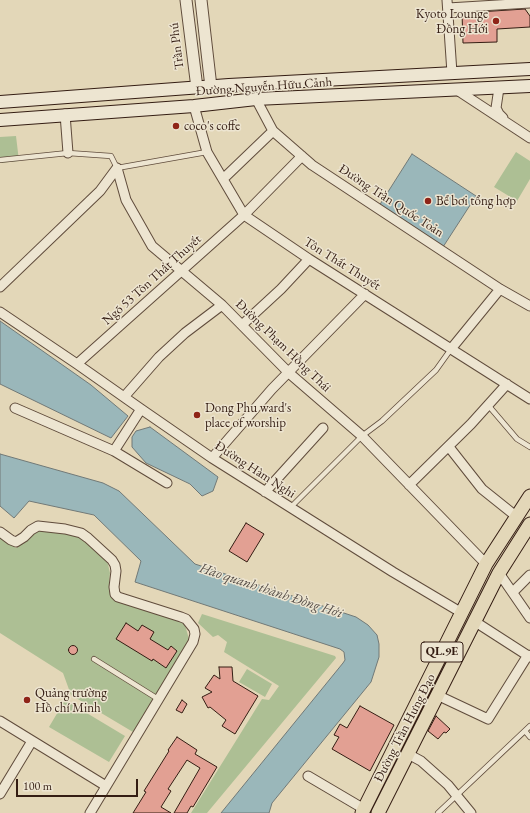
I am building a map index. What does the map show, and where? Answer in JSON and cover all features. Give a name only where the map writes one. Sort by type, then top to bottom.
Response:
[{"type":"main road","name":"Đường Nguyễn Hữu Cảnh","points":[[0,102],[211,87],[530,69]]},
{"type":"main road","points":[[499,88],[500,71]]},
{"type":"main road","points":[[452,73],[457,90]]},
{"type":"main road","name":"Đường Nguyễn Hữu Cảnh","points":[[0,120],[65,114],[194,106],[256,99],[530,86]]},
{"type":"main road","points":[[194,106],[195,88]]},
{"type":"main road","name":"Đường Trần Hưng Đạo","points":[[365,812],[486,564],[530,496]]},
{"type":"main road","name":"Đường Trần Hưng Đạo","points":[[378,813],[499,573],[530,524]]},
{"type":"main road","points":[[462,613],[474,621]]},
{"type":"street","name":"Trần Phú","points":[[186,0],[195,88]]},
{"type":"street","points":[[201,0],[211,87]]},
{"type":"street","points":[[452,73],[448,4],[530,3]]},
{"type":"street","points":[[499,88],[496,103],[497,111],[508,123]]},
{"type":"street","points":[[457,90],[530,138]]},
{"type":"street","name":"Đường Trần Quốc Toản","points":[[256,99],[273,130],[312,165],[530,306]]},
{"type":"street","name":"Tôn Thất Thuyết","points":[[194,106],[207,152],[244,215],[309,259],[530,399]]},
{"type":"street","points":[[65,114],[68,153]]},
{"type":"street","points":[[223,179],[273,130]]},
{"type":"street","name":"Ngõ 53 Tôn Thất Thuyết","points":[[77,364],[244,215],[302,156]]},
{"type":"street","points":[[0,287],[100,191],[117,168]]},
{"type":"street","name":"Đường Phạm Hồng Thái","points":[[117,168],[126,200],[152,246],[222,305],[289,373],[362,436],[486,564]]},
{"type":"street","points":[[242,324],[281,289],[309,259]]},
{"type":"street","points":[[451,349],[500,288]]},
{"type":"street","points":[[212,458],[262,401],[365,294]]},
{"type":"street","points":[[124,396],[159,357],[185,333],[222,305]]},
{"type":"street","name":"Đường Hàm Nghi","points":[[0,312],[212,458],[290,508],[462,613]]},
{"type":"street","points":[[409,485],[507,384]]},
{"type":"street","points":[[15,408],[114,451],[167,483]]},
{"type":"street","points":[[114,451],[140,409]]},
{"type":"street","points":[[265,492],[323,428]]},
{"type":"street","points":[[448,446],[482,489],[517,517]]},
{"type":"street","points":[[0,532],[16,542],[38,526],[81,533],[116,565],[114,587],[115,594],[118,597],[186,619],[194,630],[195,634],[193,642],[90,813]]},
{"type":"street","points":[[499,573],[530,618]]},
{"type":"street","points":[[513,592],[530,575]]},
{"type":"street","points":[[437,695],[488,719],[529,656],[474,621]]},
{"type":"street","points":[[0,721],[106,786]]},
{"type":"street","points":[[0,794],[32,741]]},
{"type":"street","points":[[408,754],[437,775],[458,796],[471,813]]},
{"type":"street","points":[[308,776],[365,812]]},
{"type":"lane","points":[[0,160],[68,153],[111,156],[117,168],[207,152]]},
{"type":"lane","points":[[290,508],[362,436],[382,421],[436,370],[451,349]]},
{"type":"lane","points":[[488,405],[517,439],[530,447]]},
{"type":"lane","points":[[94,659],[158,699]]},
{"type":"lane","points":[[438,813],[458,796],[530,726]]},
{"type":"lane","points":[[525,731],[530,737]]},
{"type":"green space","points":[[16,136],[19,161],[0,163],[0,137]]},
{"type":"green space","points":[[516,152],[530,161],[530,179],[517,201],[494,187]]},
{"type":"green space","points":[[39,530],[80,536],[107,560],[110,573],[109,584],[111,594],[181,619],[185,625],[189,639],[182,654],[133,732],[71,695],[63,673],[0,633],[0,536],[16,548],[25,542],[32,533]]},
{"type":"green space","points":[[202,614],[335,656],[336,658],[207,813],[191,813],[262,699],[269,700],[279,686],[224,652],[227,642],[218,635],[213,637],[198,623]]},
{"type":"green space","points":[[247,669],[272,684],[265,697],[239,682]]},
{"type":"green space","points":[[65,700],[125,736],[109,762],[49,727]]},
{"type":"water","name":"Bể bơi tổng hợp","points":[[412,154],[476,196],[443,247],[379,206]]},
{"type":"water","points":[[0,321],[91,385],[128,416],[111,438],[0,384]]},
{"type":"water","points":[[150,427],[218,477],[213,491],[202,496],[190,484],[146,463],[132,447],[132,437],[136,431]]},
{"type":"water","name":"Hào quanh thành Đồng Hới","points":[[0,454],[103,483],[119,491],[195,564],[356,617],[368,625],[377,635],[379,657],[371,682],[272,803],[269,813],[221,813],[343,663],[345,660],[344,652],[340,649],[135,582],[141,561],[94,515],[29,501],[14,518],[0,506]]},
{"type":"building","name":"Kyoto Lounge Đồng Hới","points":[[525,9],[530,16],[530,27],[497,29],[497,42],[463,43],[462,13]]},
{"type":"building","points":[[246,523],[264,534],[247,562],[229,551]]},
{"type":"building","points":[[126,623],[138,631],[142,625],[154,632],[150,639],[168,650],[171,646],[177,651],[166,668],[153,659],[152,661],[116,639]]},
{"type":"building","points":[[73,645],[78,650],[73,655],[68,650]]},
{"type":"building","points":[[219,667],[232,667],[233,681],[258,696],[235,734],[222,726],[226,720],[210,707],[208,708],[202,697],[212,692],[205,688],[214,675],[220,679]]},
{"type":"building","points":[[182,700],[187,704],[182,713],[176,710]]},
{"type":"building","points":[[360,706],[394,725],[370,771],[332,749],[339,737],[334,735],[340,724],[347,728]]},
{"type":"building","points":[[436,716],[450,729],[446,733],[444,732],[438,739],[428,731]]},
{"type":"building","points":[[177,737],[197,750],[195,754],[217,767],[193,807],[191,806],[187,813],[174,813],[200,768],[187,760],[168,789],[171,791],[161,807],[171,813],[133,813],[146,792],[144,791]]},
{"type":"place","name":"Kyoto Lounge Đồng Hới","points":[[496,21]]},
{"type":"place","name":"coco's coffe","points":[[176,126]]},
{"type":"place","name":"Bể bơi tổng hợp","points":[[428,201]]},
{"type":"place","name":"Dong Phu ward's place of worship","points":[[197,415]]},
{"type":"place","name":"Quảng trường Hồ chí Minh","points":[[27,700]]}]
